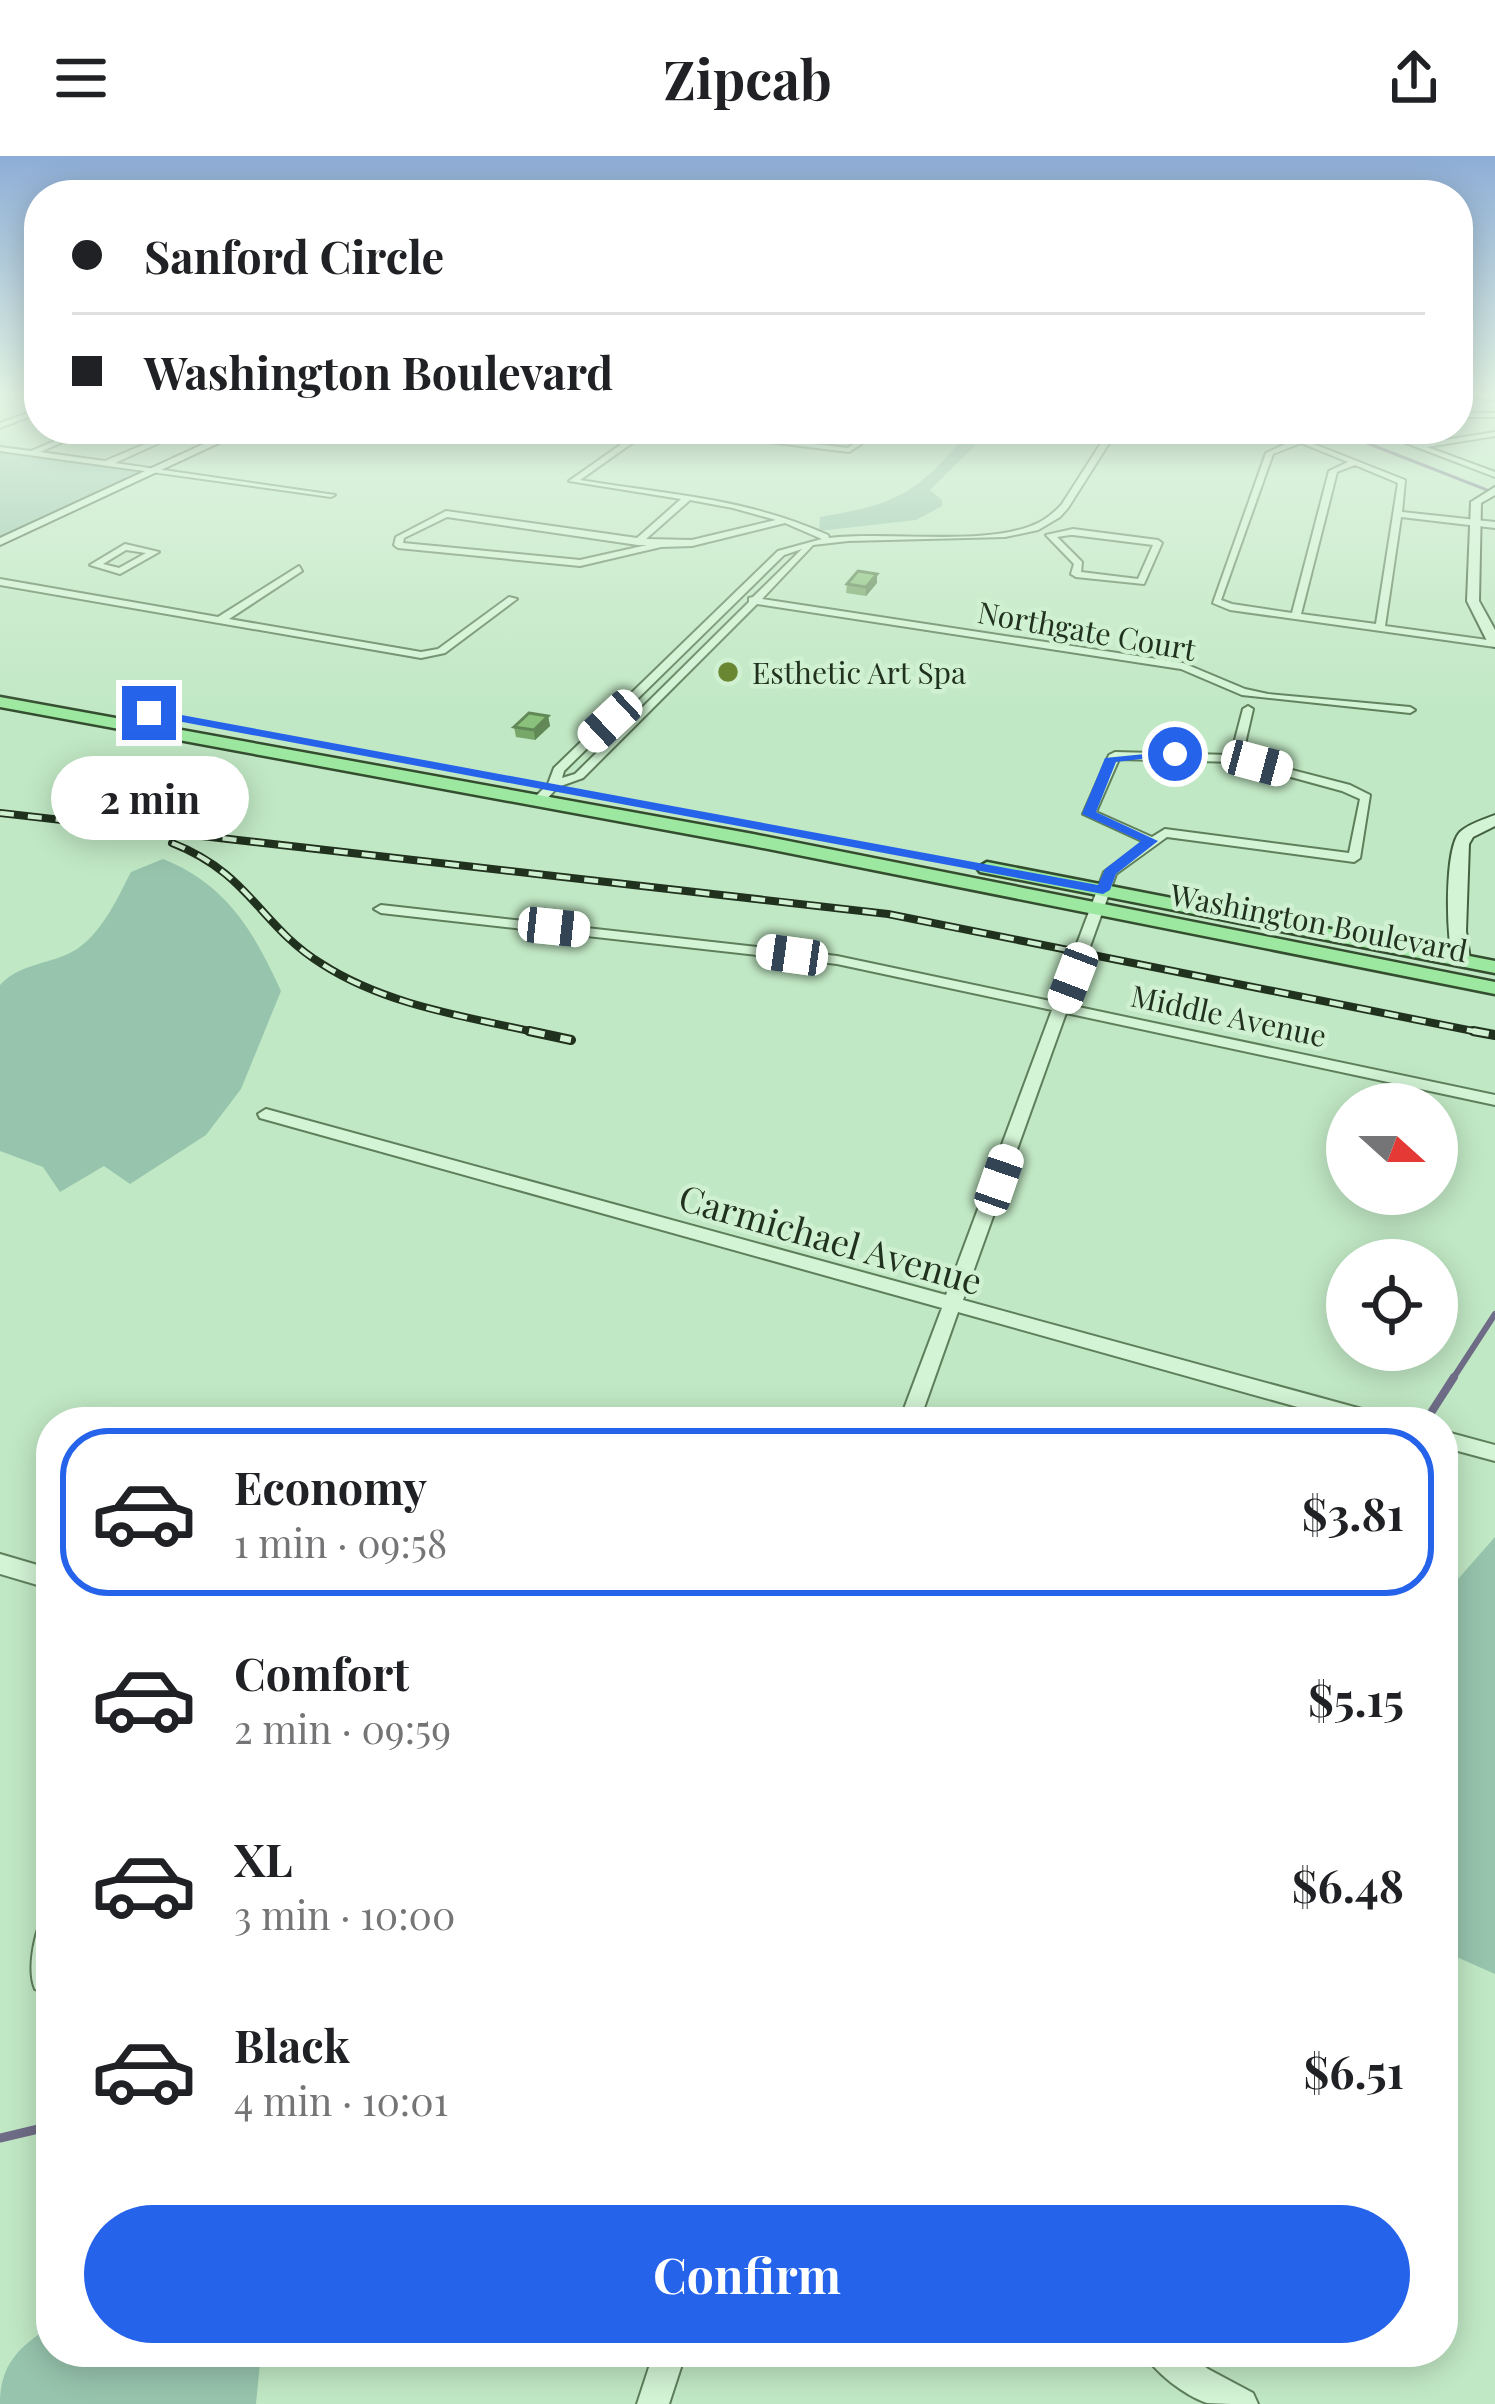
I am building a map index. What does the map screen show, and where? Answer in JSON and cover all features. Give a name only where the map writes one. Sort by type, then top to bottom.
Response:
[{"type":"main road","name":"Washington Boulevard","points":[[0,687],[554,785],[1100,899],[1236,936],[1495,988]]},
{"type":"main road","name":"Washington Boulevard","points":[[0,703],[1495,967]]},
{"type":"main road","points":[[1236,936],[1418,968],[1461,960]]},
{"type":"street","points":[[0,542],[87,502]]},
{"type":"street","points":[[638,542],[683,502]]},
{"type":"street","points":[[724,502],[790,519],[826,538]]},
{"type":"street","points":[[554,785],[558,770],[781,553],[826,538],[986,535],[1030,528],[1059,513],[1066,502]]},
{"type":"street","points":[[1252,502],[1216,598],[1219,604],[1495,644]]},
{"type":"street","points":[[1296,616],[1325,502]]},
{"type":"street","points":[[1380,628],[1398,502]]},
{"type":"street","points":[[1476,502],[1473,601],[1495,644]]},
{"type":"street","points":[[661,544],[587,563],[398,545],[400,538],[446,514],[661,544],[692,543],[790,519]]},
{"type":"street","points":[[1397,514],[1495,525]]},
{"type":"street","points":[[1030,528],[1050,536],[1079,564],[1076,574],[1141,582],[1158,543],[1070,532],[1050,536]]},
{"type":"street","points":[[538,801],[554,785],[579,776],[797,555],[826,538]]},
{"type":"street","points":[[104,579],[120,571],[155,552],[125,548],[94,563],[120,571]]},
{"type":"street","points":[[220,620],[299,569]]},
{"type":"street","points":[[0,582],[427,656],[441,651],[512,599]]},
{"type":"street","points":[[72,595],[88,587]]},
{"type":"street","name":"Northgate Court","points":[[752,600],[1183,666],[1242,692],[1268,697],[1410,710]]},
{"type":"street","points":[[1236,759],[1248,709]]},
{"type":"street","points":[[915,1407],[1110,872],[1151,841],[1173,832],[1357,856],[1364,796],[1236,759],[1183,754],[1111,758],[1089,814],[1151,841]]},
{"type":"street","points":[[1461,960],[1457,931],[1461,844],[1467,834],[1495,820]]},
{"type":"street","name":"Middle Avenue","points":[[381,909],[837,960],[1495,1100]]},
{"type":"street","name":"Carmichael Avenue","points":[[266,1114],[1323,1407]]},
{"type":"street","points":[[0,1564],[36,1575]]},
{"type":"street","points":[[653,2404],[665,2367]]},
{"type":"street","points":[[1180,2367],[1242,2404]]},
{"type":"green space","points":[[0,502],[78,502],[0,537]]},
{"type":"green space","points":[[942,502],[942,506],[916,520],[819,531],[820,517],[882,503]]},
{"type":"green space","points":[[163,859],[221,896],[260,948],[281,991],[241,1089],[206,1135],[130,1184],[104,1166],[60,1192],[43,1167],[0,1151],[0,985],[17,972],[77,949],[102,924],[131,872]]},
{"type":"green space","points":[[1495,1537],[1495,1974],[1458,1958],[1458,1579]]},
{"type":"green space","points":[[36,2337],[36,2367],[260,2367],[256,2404],[0,2404],[8,2367]]},
{"type":"building","points":[[858,571],[877,574],[866,587],[847,584]]},
{"type":"building","points":[[529,713],[548,716],[534,730],[514,727]]},
{"type":"waterway","points":[[1452,1380],[1495,1314]]},
{"type":"waterway","points":[[1435,1407],[1454,1377]]},
{"type":"waterway","points":[[0,2138],[36,2130]]},
{"type":"railway","points":[[0,813],[888,914],[1473,1031]]},
{"type":"railway","points":[[172,843],[220,870],[301,949],[347,978],[429,1008],[543,1034]]},
{"type":"railway","points":[[529,1031],[543,1034]]},
{"type":"railway","points":[[1473,1031],[1495,1035]]},
{"type":"railway","points":[[1473,1031],[1488,1034]]},
{"type":"railway","points":[[543,1034],[571,1040]]},
{"type":"place","name":"Esthetic Art Spa","points":[[728,672]]},
{"type":"route","points":[[149,713],[768,824],[1103,890],[1110,872],[1151,841],[1089,814],[1111,758],[1175,754]]}]
